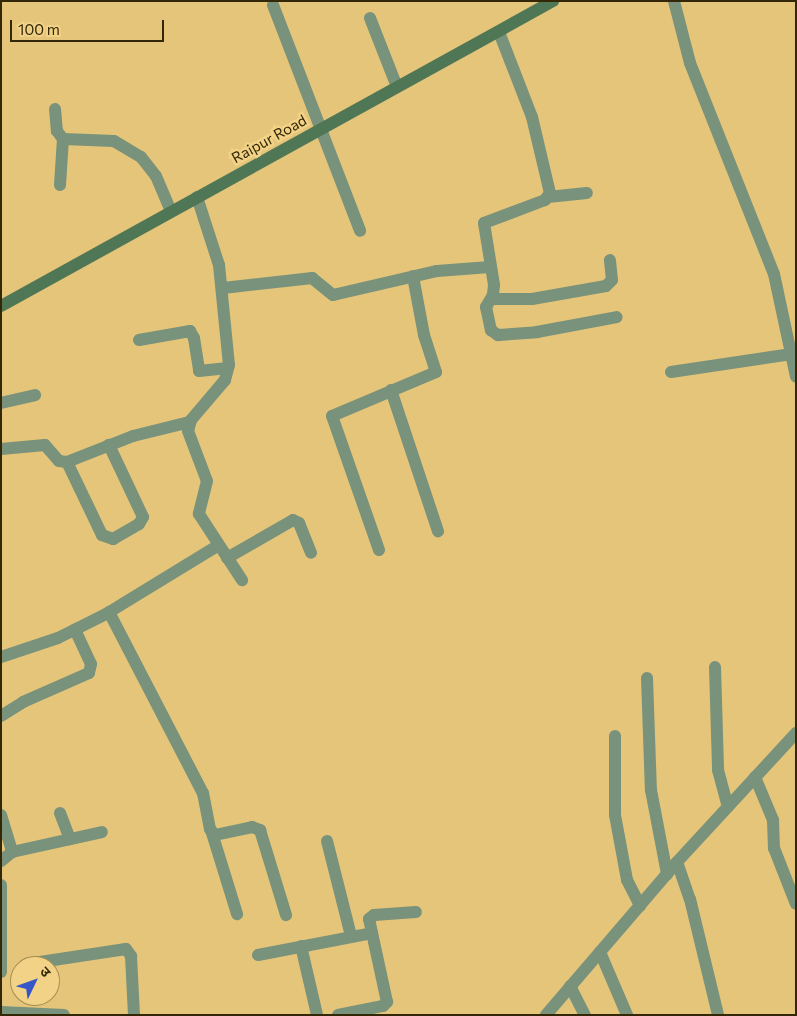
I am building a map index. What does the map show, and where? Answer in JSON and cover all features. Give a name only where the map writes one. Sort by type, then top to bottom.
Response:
[{"type":"main road","name":"Raipur Road","points":[[1,306],[553,1]]},
{"type":"street","points":[[674,1],[690,63],[774,274],[794,358],[796,377]]},
{"type":"street","points":[[273,5],[360,231]]},
{"type":"street","points":[[370,18],[397,87]]},
{"type":"street","points":[[499,32],[532,117],[549,188],[548,197]]},
{"type":"street","points":[[54,109],[57,131],[63,139],[60,185]]},
{"type":"street","points":[[63,139],[104,138],[132,150],[152,168],[172,211]]},
{"type":"street","points":[[586,193],[548,197],[484,223],[492,299],[487,311],[494,334],[547,330],[617,317]]},
{"type":"street","points":[[1,449],[45,445],[59,461],[67,462],[109,445],[190,422],[225,380],[228,368],[223,288],[214,244],[197,197]]},
{"type":"street","points":[[492,299],[532,299],[606,286],[612,280],[610,260]]},
{"type":"street","points":[[223,288],[312,278],[333,295],[413,276],[454,269],[490,267]]},
{"type":"street","points":[[378,550],[332,416],[436,372],[424,335],[413,276]]},
{"type":"street","points":[[139,340],[190,331],[194,338],[199,371],[228,368]]},
{"type":"street","points":[[671,372],[794,358]]},
{"type":"street","points":[[391,390],[438,530]]},
{"type":"street","points":[[1,404],[36,395]]},
{"type":"street","points":[[190,422],[189,435],[208,486],[199,511],[242,580]]},
{"type":"street","points":[[67,462],[102,535],[112,539],[139,524],[142,517],[109,445]]},
{"type":"street","points":[[227,558],[293,520],[299,523],[312,553]]},
{"type":"street","points":[[1,657],[75,630],[109,612],[219,545]]},
{"type":"street","points":[[109,612],[203,794],[212,833],[237,914]]},
{"type":"street","points":[[1,716],[29,699],[89,673],[90,664],[75,630]]},
{"type":"street","points":[[715,668],[718,770],[728,807]]},
{"type":"street","points":[[648,678],[650,790],[667,874]]},
{"type":"street","points":[[546,1015],[667,874],[796,733]]},
{"type":"street","points":[[615,736],[615,815],[627,880],[640,906]]},
{"type":"street","points":[[755,777],[773,820],[774,848],[796,904]]},
{"type":"street","points":[[60,813],[70,839]]},
{"type":"street","points":[[1,815],[12,852]]},
{"type":"street","points":[[212,833],[252,827],[260,830],[286,915]]},
{"type":"street","points":[[1,861],[12,852],[102,832]]},
{"type":"street","points":[[326,841],[351,936]]},
{"type":"street","points":[[678,862],[690,899],[718,1015]]},
{"type":"street","points":[[1,885],[1,972]]},
{"type":"street","points":[[338,1015],[383,1006],[387,1002],[369,919],[374,915],[416,912]]},
{"type":"street","points":[[258,956],[372,933]]},
{"type":"street","points":[[301,946],[318,1015]]},
{"type":"street","points":[[60,959],[126,949],[132,956],[134,1015]]},
{"type":"street","points":[[600,952],[626,1015]]},
{"type":"street","points":[[570,986],[585,1015]]},
{"type":"street","points":[[1,1012],[64,1015]]}]
